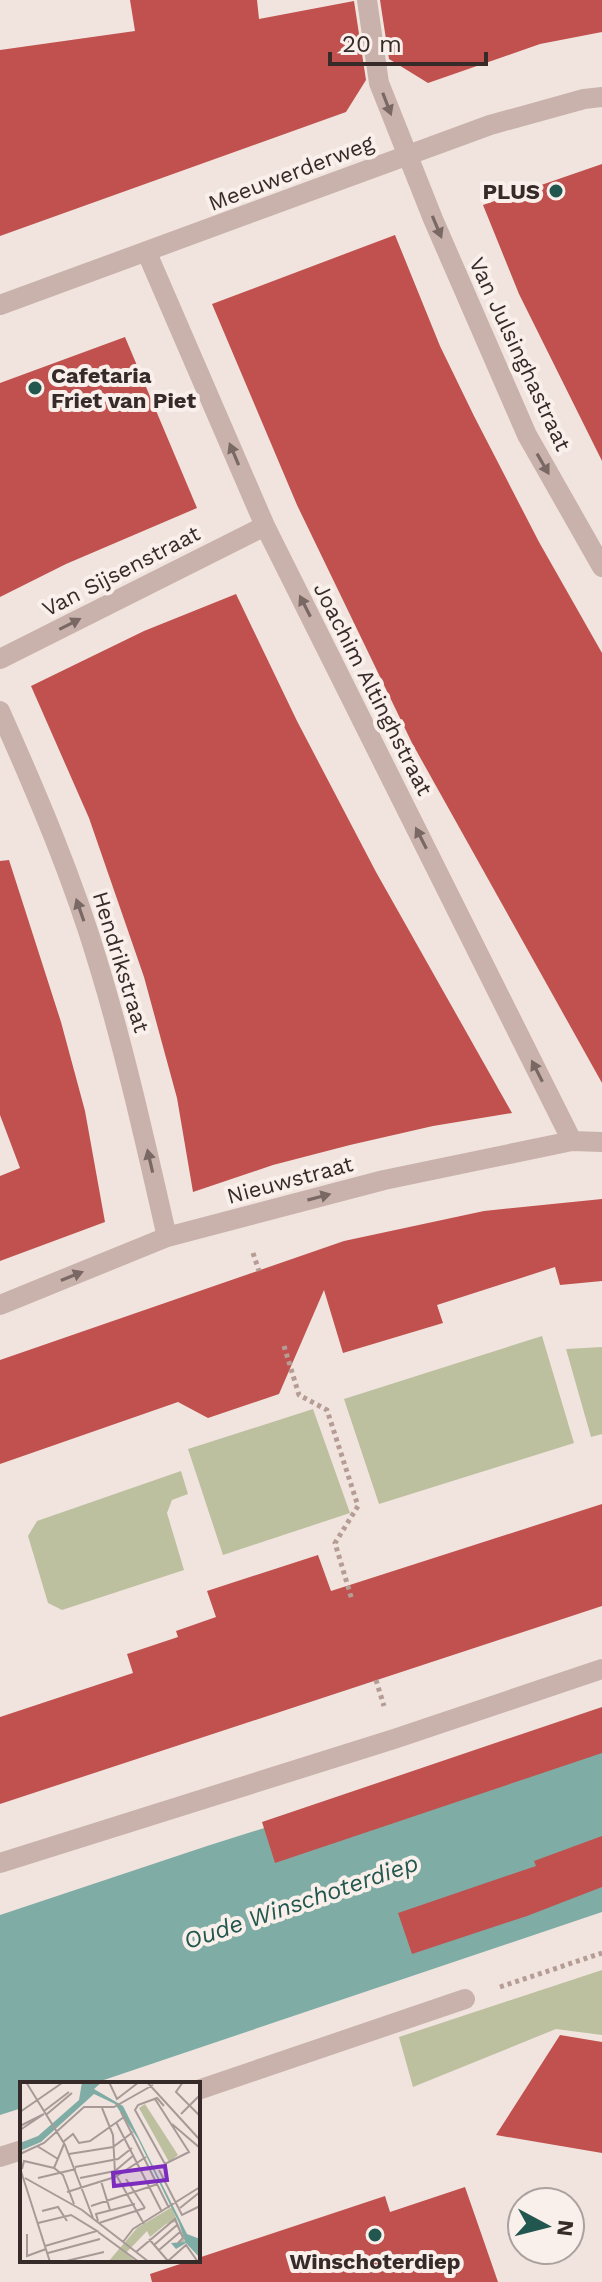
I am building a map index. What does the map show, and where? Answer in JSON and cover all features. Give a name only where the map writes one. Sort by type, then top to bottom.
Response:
[{"type":"street","name":"Van Julsinghastraat","points":[[367,0],[379,83],[407,155],[527,435],[602,567]]},
{"type":"street","name":"Meeuwerderweg","points":[[0,305],[490,125],[584,99],[602,97]]},
{"type":"street","name":"Joachim Altinghstraat","points":[[147,253],[265,526],[572,1141]]},
{"type":"street","name":"Van Sijsenstraat","points":[[0,659],[265,526]]},
{"type":"street","name":"Hendrikstraat","points":[[0,711],[64,863],[98,963],[130,1074],[167,1237]]},
{"type":"street","name":"Nieuwstraat","points":[[0,1305],[167,1237],[384,1180],[572,1141],[602,1142]]},
{"type":"street","points":[[0,1863],[394,1739],[602,1669]]},
{"type":"street","points":[[200,2089],[465,1999]]},
{"type":"street","points":[[0,2157],[20,2151]]},
{"type":"path","points":[[284,1346],[299,1395],[327,1410],[358,1506],[335,1543],[352,1600]]},
{"type":"path","points":[[465,1999],[602,1953]]},
{"type":"green space","points":[[542,1336],[574,1443],[379,1504],[344,1399]]},
{"type":"green space","points":[[602,1347],[602,1434],[591,1437],[566,1349]]},
{"type":"green space","points":[[313,1409],[350,1513],[223,1555],[188,1449]]},
{"type":"green space","points":[[181,1471],[188,1494],[172,1500],[167,1513],[184,1570],[62,1610],[48,1603],[28,1536],[37,1521]]},
{"type":"green space","points":[[602,1970],[602,2035],[556,2029],[413,2087],[399,2037]]},
{"type":"water","name":"Oude Winschoterdiep","points":[[602,1721],[602,1912],[98,2082],[20,2082],[20,2109],[0,2115],[0,1915]]},
{"type":"building","points":[[130,0],[257,0],[259,19],[354,1],[366,80],[346,112],[0,236],[0,50],[135,31]]},
{"type":"building","points":[[380,0],[602,0],[602,32],[540,44],[428,83],[389,59]]},
{"type":"building","points":[[602,164],[602,461],[519,294],[483,205]]},
{"type":"building","points":[[395,235],[440,346],[474,416],[539,542],[602,653],[602,1083],[412,743],[297,505],[212,304]]},
{"type":"building","points":[[125,337],[197,508],[66,564],[0,597],[0,383]]},
{"type":"building","points":[[236,594],[297,721],[376,872],[512,1113],[433,1126],[350,1145],[273,1165],[193,1192],[177,1098],[144,977],[89,818],[31,686],[144,631]]},
{"type":"building","points":[[9,860],[61,1022],[85,1111],[105,1222],[0,1261],[0,1176],[20,1168],[0,1115],[0,861]]},
{"type":"building","points":[[602,1199],[602,1281],[560,1285],[555,1267],[437,1305],[443,1323],[343,1353],[324,1290],[279,1394],[208,1418],[178,1402],[0,1464],[0,1360],[344,1241],[484,1211]]},
{"type":"building","points":[[602,1504],[602,1606],[0,1804],[0,1717],[133,1673],[127,1654],[178,1637],[176,1631],[216,1617],[207,1591],[318,1555],[331,1591]]},
{"type":"building","points":[[602,1707],[602,1753],[275,1863],[262,1822]]},
{"type":"building","points":[[602,1836],[602,1887],[527,1916],[412,1954],[398,1913],[536,1866],[534,1861]]},
{"type":"building","points":[[560,2035],[602,2042],[602,2153],[496,2135]]},
{"type":"building","name":"Winschoterdiep","points":[[465,2187],[498,2282],[152,2282],[150,2274],[186,2262],[200,2262],[200,2257],[385,2196],[390,2212]]},
{"type":"place","name":"PLUS","points":[[556,191]]},
{"type":"place","name":"Cafetaria Friet van Piet","points":[[35,388]]},
{"type":"place","name":"Winschoterdiep","points":[[375,2235]]}]
